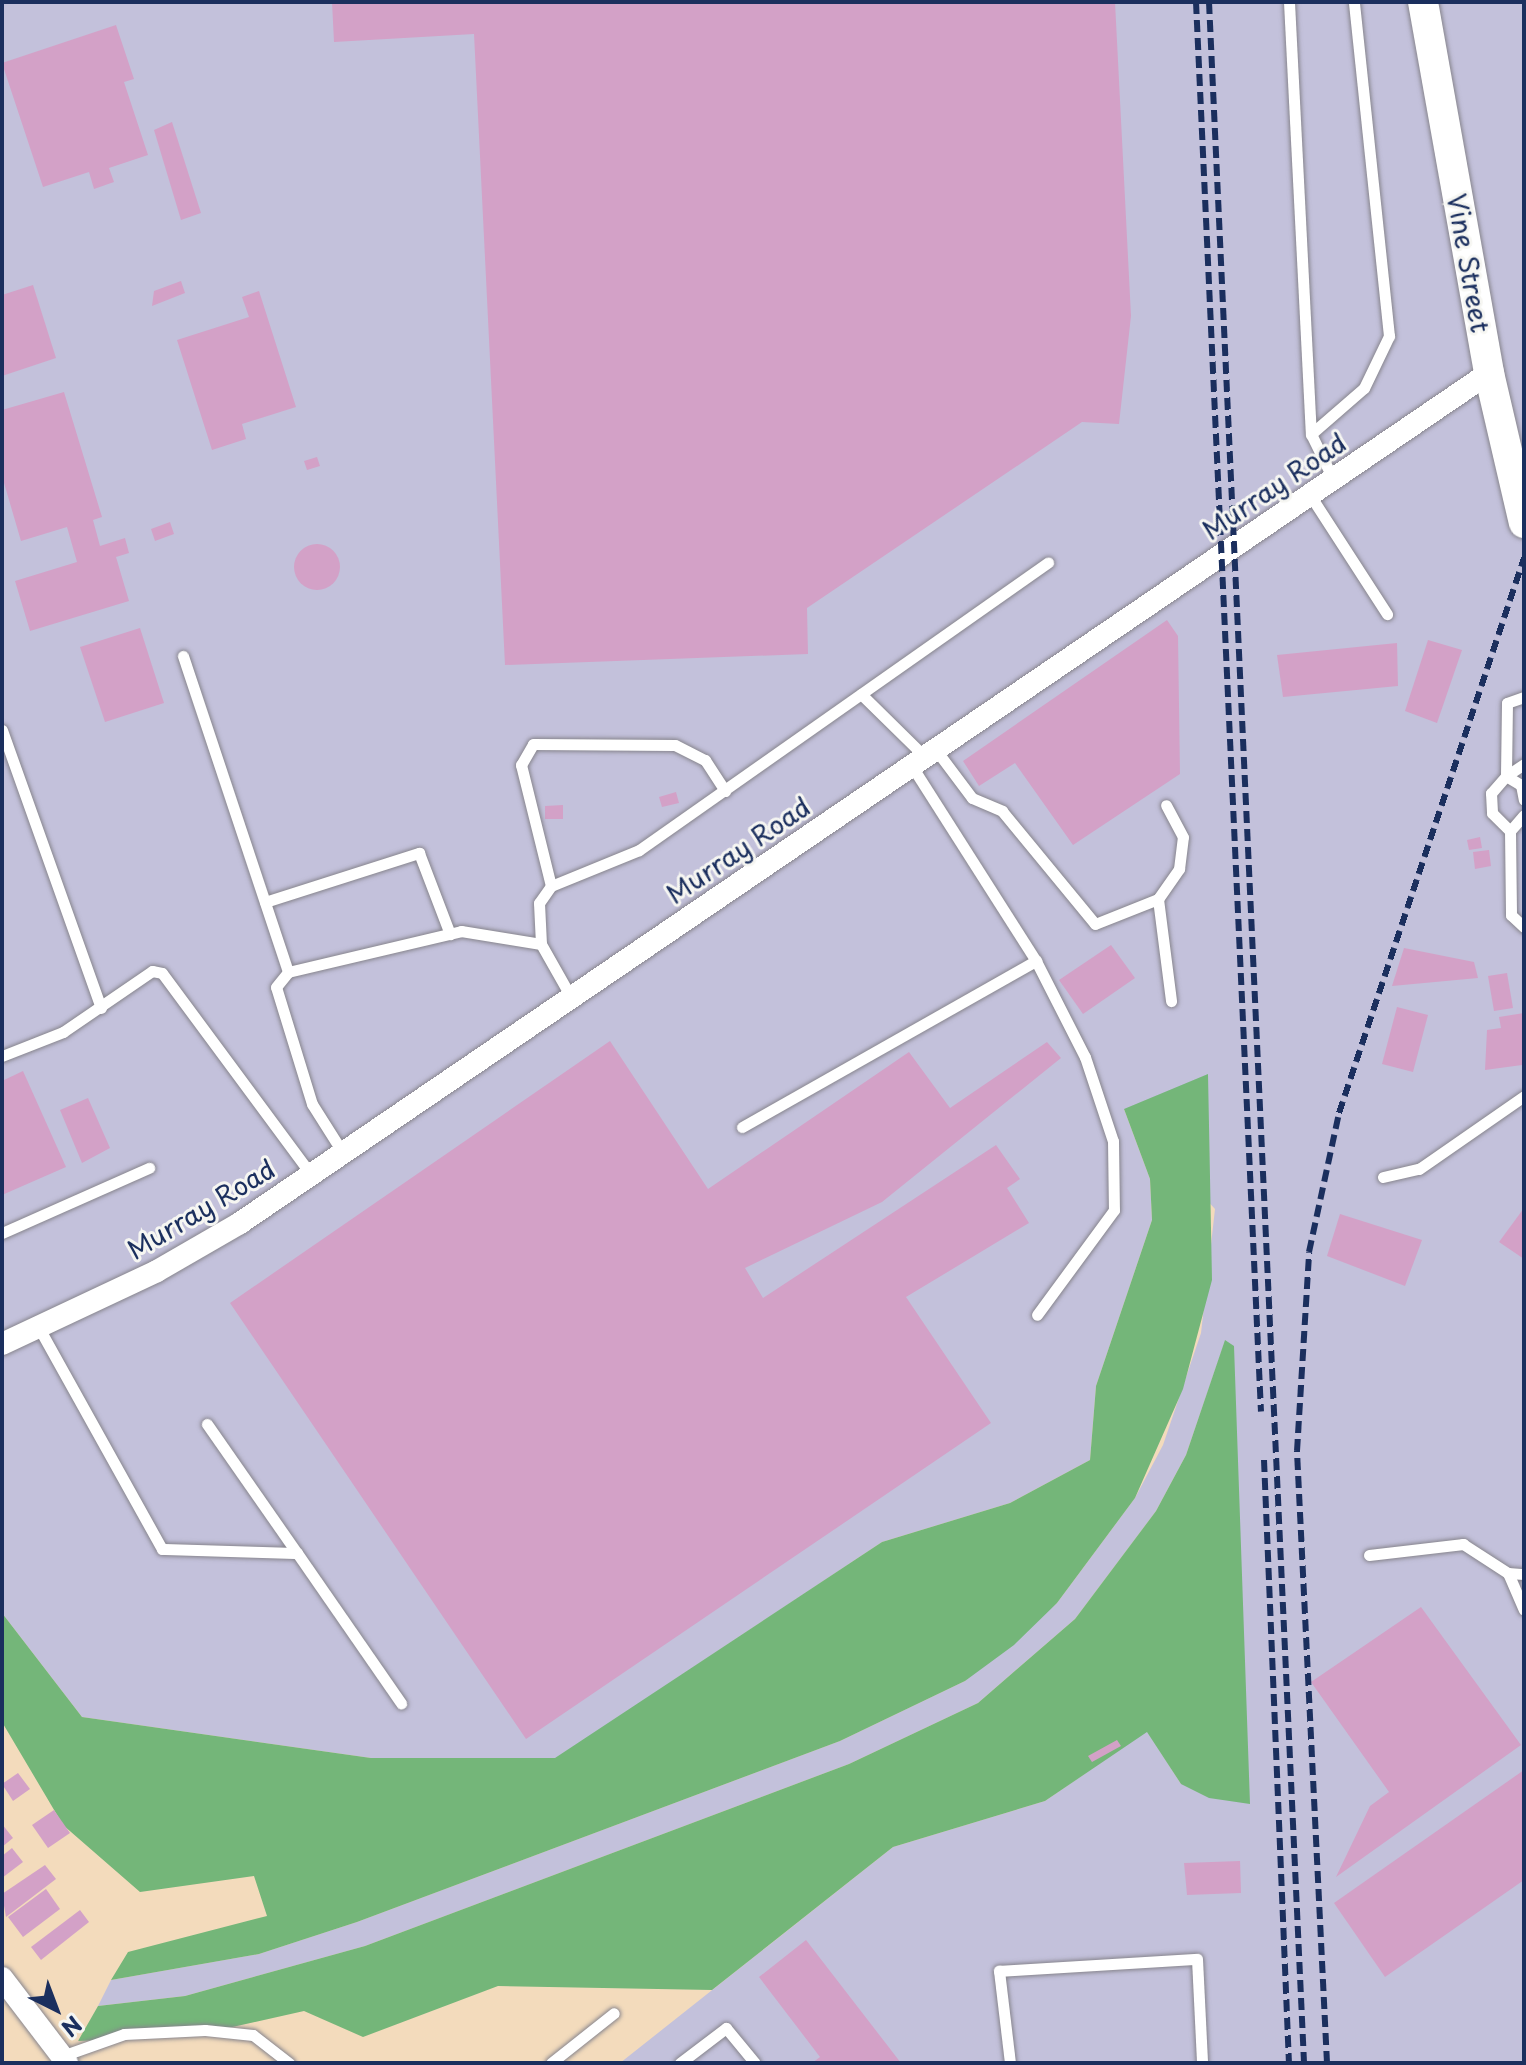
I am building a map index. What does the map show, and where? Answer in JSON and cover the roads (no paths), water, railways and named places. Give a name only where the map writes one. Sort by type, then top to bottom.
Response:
[{"type":"main road","name":"Vine Street","points":[[1423,2],[1489,373],[1524,523]]},
{"type":"street","name":"Murray Road","points":[[2,1344],[157,1271],[311,1174],[1489,373]]},
{"type":"street","points":[[2,1978],[65,2060]]},
{"type":"lane","points":[[1289,2],[1311,434],[1333,479]]},
{"type":"lane","points":[[1311,434],[1364,388],[1389,336],[1354,2]]},
{"type":"lane","points":[[1310,495],[1387,614]]},
{"type":"lane","points":[[571,997],[541,944],[539,903],[551,886],[639,850],[1048,563]]},
{"type":"lane","points":[[183,656],[288,972]]},
{"type":"lane","points":[[861,694],[924,758],[972,798],[1002,811],[1095,924],[1158,899],[1179,869],[1183,837],[1166,805]]},
{"type":"lane","points":[[1506,776],[1507,703],[1524,697]]},
{"type":"lane","points":[[2,730],[101,1008]]},
{"type":"lane","points":[[551,886],[521,765],[533,744],[675,745],[705,760],[725,791]]},
{"type":"lane","points":[[924,758],[1085,1057],[1113,1141],[1114,1210],[1037,1315]]},
{"type":"lane","points":[[1524,764],[1506,776],[1491,793],[1492,813],[1510,831],[1516,872],[1511,915],[1524,927]]},
{"type":"lane","points":[[1506,776],[1521,785],[1524,800]]},
{"type":"lane","points":[[1510,831],[1524,815]]},
{"type":"lane","points":[[265,902],[419,853],[450,934]]},
{"type":"lane","points":[[1516,872],[1524,889]]},
{"type":"lane","points":[[1158,899],[1171,1001]]},
{"type":"lane","points":[[343,1153],[312,1104],[276,987],[288,972],[450,934],[541,944]]},
{"type":"lane","points":[[742,1127],[1036,961]]},
{"type":"lane","points":[[2,1056],[101,1008],[152,971],[162,973],[311,1174]]},
{"type":"lane","points":[[1383,1177],[1419,1169],[1524,1096]]},
{"type":"lane","points":[[2,1233],[149,1168]]},
{"type":"lane","points":[[39,1328],[162,1549],[297,1553]]},
{"type":"lane","points":[[207,1424],[401,1703]]},
{"type":"lane","points":[[1369,1555],[1463,1544],[1508,1573],[1524,1574]]},
{"type":"lane","points":[[1508,1573],[1524,1610]]},
{"type":"lane","points":[[1010,2063],[999,1971],[1197,1959],[1202,2063]]},
{"type":"lane","points":[[551,2063],[614,2013]]},
{"type":"lane","points":[[680,2063],[726,2028],[755,2063]]},
{"type":"lane","points":[[65,2060],[124,2034],[205,2030],[253,2035],[289,2063]]},
{"type":"railway","points":[[1196,2],[1261,1412]]},
{"type":"railway","points":[[1209,2],[1304,2063]]},
{"type":"railway","points":[[1327,2063],[1297,1451],[1309,1252],[1339,1113],[1524,558]]},
{"type":"railway","points":[[1264,1460],[1289,2063]]}]
